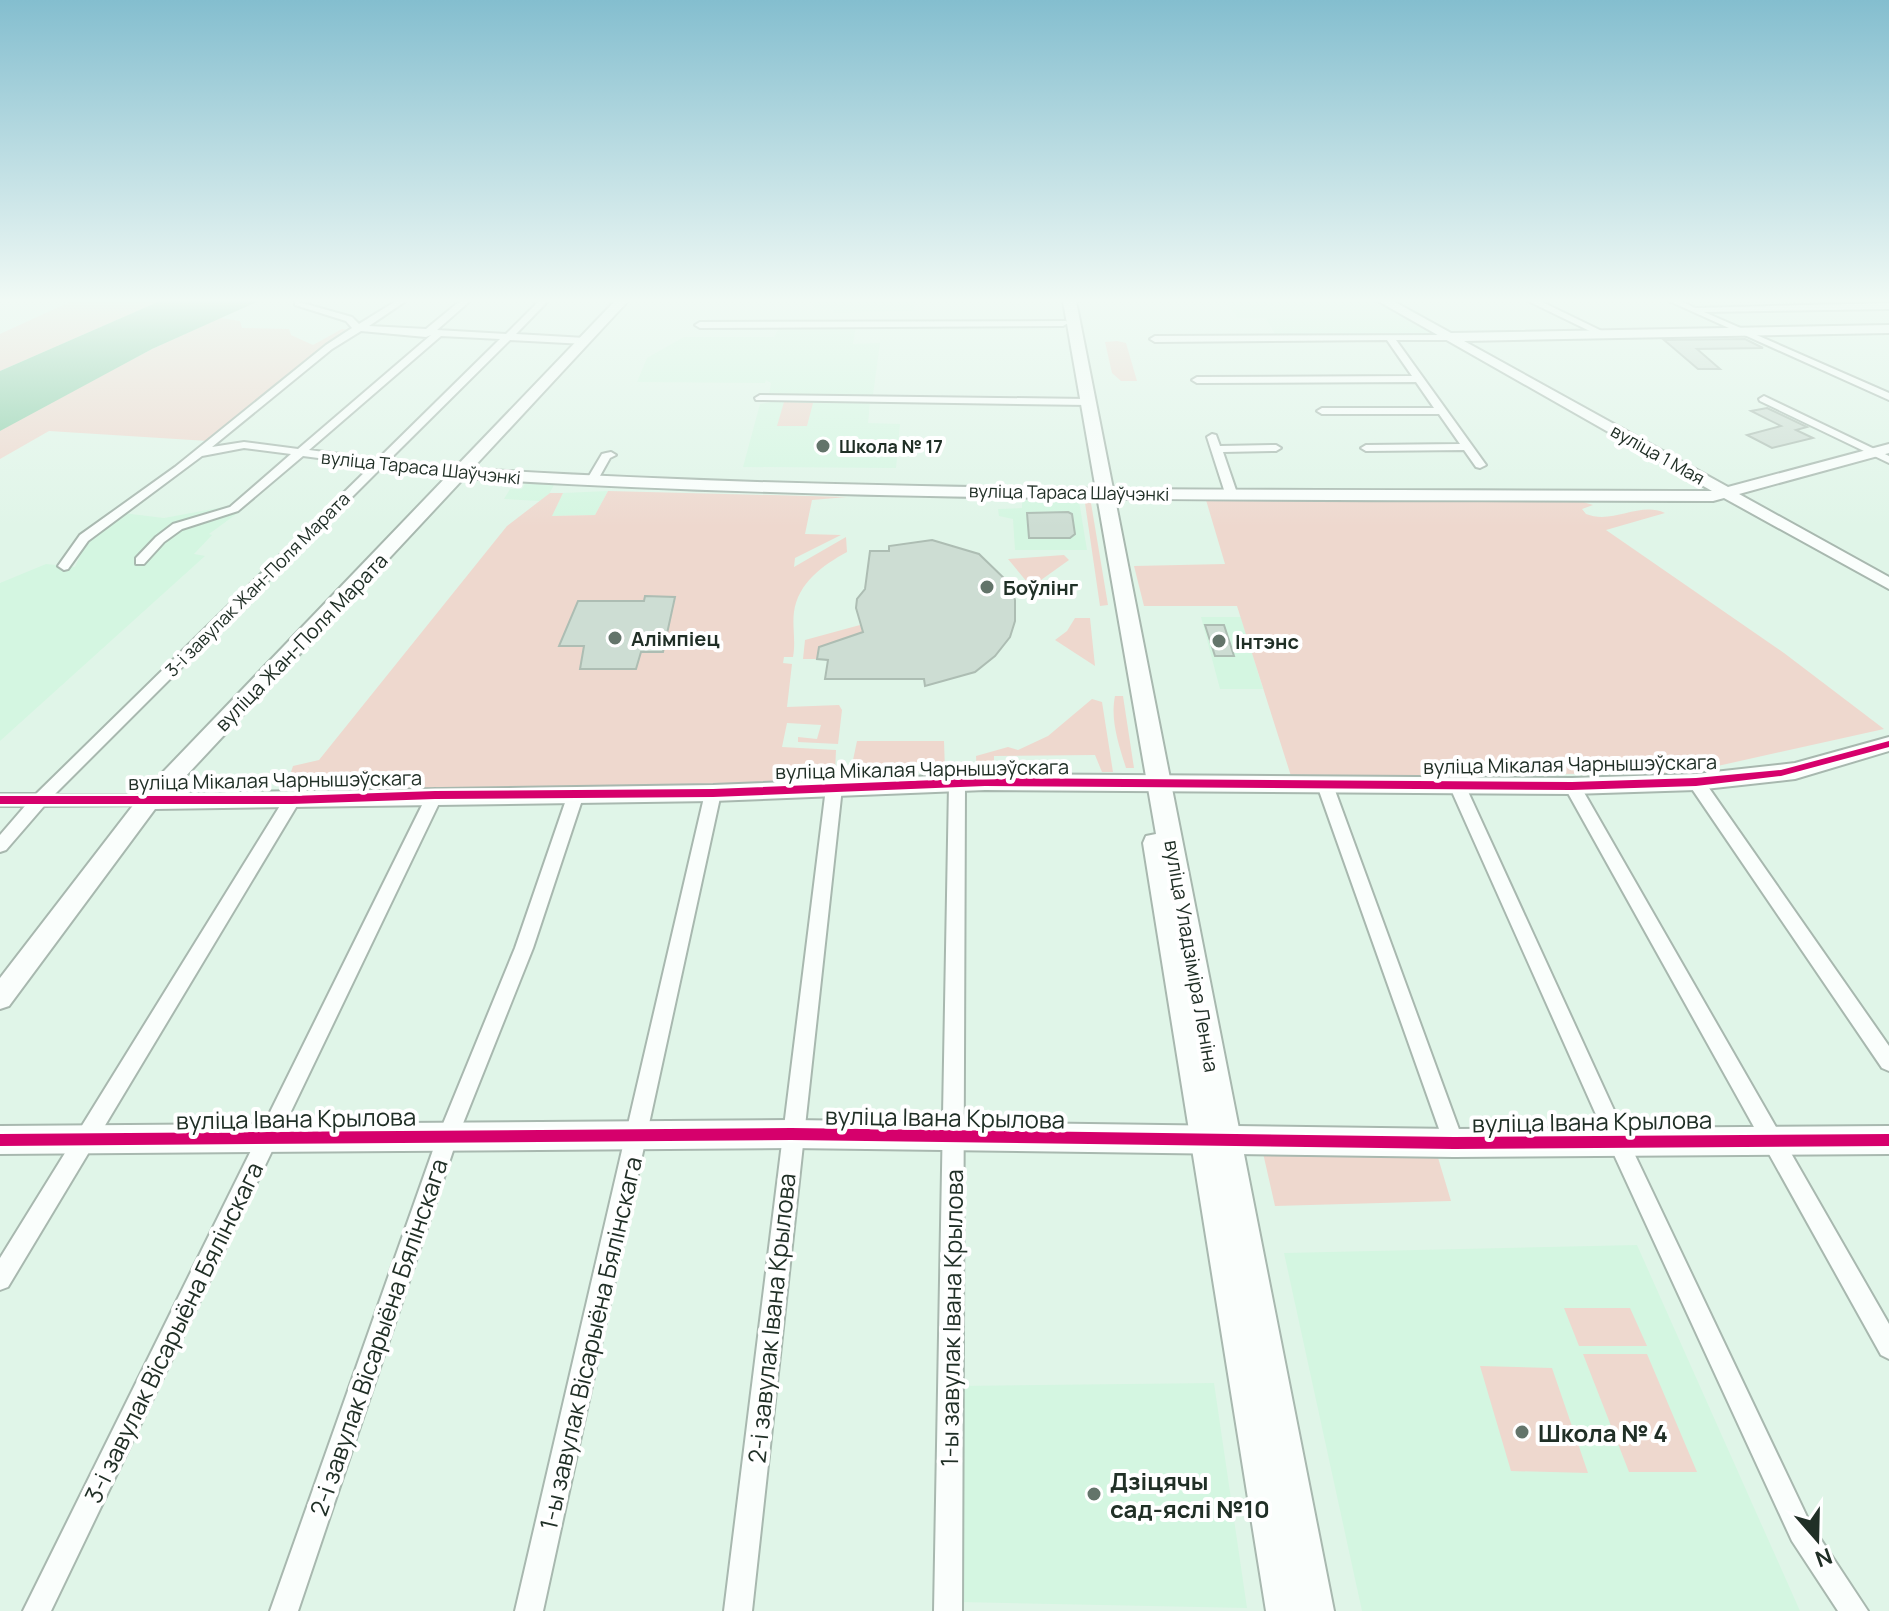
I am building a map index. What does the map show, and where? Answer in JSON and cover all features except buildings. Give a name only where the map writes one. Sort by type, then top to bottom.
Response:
[{"type":"main road","name":"вуліца Уладзіміра Леніна","points":[[1076,376],[1083,402]]},
{"type":"main road","name":"вуліца Уладзіміра Леніна","points":[[1079,376],[1216,1141],[1313,1611]]},
{"type":"main road","name":"вуліца Уладзіміра Леніна","points":[[1216,1141],[1287,1611]]},
{"type":"street","points":[[64,566],[84,538],[293,376]]},
{"type":"street","points":[[140,561],[169,531],[234,509],[385,376]]},
{"type":"street","name":"3-і завулак Жан-Поля Марата","points":[[0,846],[39,800],[469,376]]},
{"type":"street","name":"вуліца Жан-Поля Марата","points":[[0,998],[149,801],[552,376]]},
{"type":"street","points":[[1419,376],[1480,465]]},
{"type":"street","name":"вуліца 1 Мая","points":[[1519,376],[1889,584]]},
{"type":"street","points":[[1843,376],[1889,397]]},
{"type":"street","points":[[1197,380],[1421,379]]},
{"type":"street","points":[[760,398],[1083,402]]},
{"type":"street","points":[[1764,399],[1884,453]]},
{"type":"street","points":[[1322,411],[1443,411]]},
{"type":"street","name":"вуліца Тараса Шаўчэнкі","points":[[222,433],[244,445],[298,455],[463,473],[592,481],[1100,494],[1727,493],[1884,453]]},
{"type":"street","points":[[1231,493],[1214,443],[1276,448]]},
{"type":"street","name":"вуліца Тараса Шаўчэнкі","points":[[196,454],[244,445]]},
{"type":"street","points":[[1366,448],[1466,447]]},
{"type":"street","points":[[592,481],[606,456],[611,455]]},
{"type":"street","name":"вуліца Мікалая Чарнышэўскага","points":[[0,800],[292,800],[435,795],[713,793],[985,782],[1572,786],[1696,782],[1795,771],[1889,744]]},
{"type":"street","points":[[1696,782],[1889,1062]]},
{"type":"street","name":"1-ы завулак Івана Крылова","points":[[948,1611],[957,785]]},
{"type":"street","points":[[1325,785],[1454,1143]]},
{"type":"street","points":[[1457,785],[1617,1139],[1801,1532],[1854,1611]]},
{"type":"street","points":[[1572,786],[1769,1140],[1889,1347]]},
{"type":"street","name":"2-і завулак Івана Крылова","points":[[738,1611],[791,1134],[834,788]]},
{"type":"street","name":"1-ы завулак Вісарыёна Бялінскага","points":[[529,1611],[713,793]]},
{"type":"street","name":"2-і завулак Вісарыёна Бялінскага","points":[[284,1611],[448,1136],[524,948],[576,794]]},
{"type":"street","name":"3-і завулак Вісарыёна Бялінскага","points":[[37,1611],[435,795]]},
{"type":"street","points":[[0,1279],[292,800]]},
{"type":"street","name":"вуліца Івана Крылова","points":[[0,1140],[791,1134],[1454,1143],[1617,1139],[1889,1140]]},
{"type":"shaded area","points":[[0,376],[102,376],[0,431]]},
{"type":"shaded area","points":[[101,376],[291,376],[208,441],[49,431],[0,459],[0,431]]},
{"type":"shaded area","points":[[639,376],[876,376],[873,395],[769,395],[771,383],[766,380],[765,383],[637,382]]},
{"type":"shaded area","points":[[1116,376],[1136,376],[1137,381],[1121,381]]},
{"type":"shaded area","name":"Школа № 17","points":[[776,401],[870,402],[868,423],[900,424],[896,468],[743,467],[760,404]]},
{"type":"shaded area","points":[[784,402],[813,403],[807,426],[777,426]]},
{"type":"shaded area","points":[[526,482],[555,483],[547,498],[539,501],[504,499],[510,489],[522,489]]},
{"type":"shaded area","points":[[608,491],[595,515],[551,516],[563,493]]},
{"type":"shaded area","points":[[608,491],[847,497],[812,500],[805,534],[841,535],[795,558],[794,567],[846,537],[847,552],[821,569],[801,592],[794,612],[793,657],[784,657],[783,663],[792,664],[787,707],[839,705],[842,710],[838,744],[798,742],[798,737],[817,739],[821,725],[787,723],[782,747],[836,750],[835,773],[829,780],[761,787],[291,793],[298,785],[288,781],[293,766],[319,760],[507,526],[550,493],[563,493],[552,516],[595,515]]},
{"type":"shaded area","points":[[1022,496],[1071,497],[1079,501],[1087,550],[1015,550],[1013,519],[999,516],[998,509],[1022,508]]},
{"type":"shaded area","points":[[1206,500],[1580,501],[1593,505],[1582,509],[1596,517],[1645,510],[1665,513],[1606,530],[1784,653],[1884,729],[1686,773],[1291,776],[1237,606],[1144,606],[1134,566],[1225,564]]},
{"type":"shaded area","points":[[1085,503],[1091,503],[1108,605],[1100,606]]},
{"type":"shaded area","points":[[229,506],[246,507],[209,534],[212,535],[194,554],[205,556],[0,741],[0,583],[46,564],[75,567],[88,538],[123,513],[164,518]]},
{"type":"shaded area","points":[[1064,555],[1069,560],[1034,585],[1027,582],[1008,559]]},
{"type":"shaded area","points":[[1201,617],[1241,617],[1263,689],[1220,689]]},
{"type":"shaded area","points":[[1075,618],[1090,618],[1095,666],[1055,640],[1067,631]]},
{"type":"shaded area","points":[[860,625],[863,632],[820,647],[817,659],[803,659],[805,640]]},
{"type":"shaded area","points":[[1115,696],[1123,696],[1134,768],[1126,768],[1118,741],[1114,723]]},
{"type":"shaded area","points":[[1092,699],[1102,702],[1113,772],[1102,772],[1095,755],[994,756],[994,774],[977,774],[976,756],[1008,747],[1018,750],[1048,736]]},
{"type":"shaded area","points":[[857,741],[944,741],[945,771],[877,773],[849,779]]},
{"type":"shaded area","points":[[1436,1151],[1451,1201],[1275,1206],[1263,1153]]},
{"type":"shaded area","name":"Школа № 4","points":[[1637,1245],[1800,1611],[1362,1611],[1284,1253]]},
{"type":"shaded area","points":[[1564,1308],[1630,1308],[1647,1346],[1579,1346]]},
{"type":"shaded area","points":[[1583,1354],[1647,1354],[1697,1472],[1629,1472]]},
{"type":"shaded area","points":[[1480,1366],[1552,1368],[1588,1473],[1511,1471]]},
{"type":"shaded area","name":"Дзіцячы сад-яслі №10","points":[[1214,1383],[1247,1608],[958,1602],[958,1386]]},
{"type":"cycle path","points":[[0,800],[292,800],[435,795],[713,793],[985,782],[1572,786],[1696,782],[1781,773],[1889,744]]},
{"type":"cycle path","points":[[0,1140],[791,1134],[1454,1143],[1889,1140]]},
{"type":"place","name":"Школа № 17","points":[[823,446]]},
{"type":"place","name":"Боўлінг","points":[[987,587]]},
{"type":"place","name":"Алімпіец","points":[[615,638]]},
{"type":"place","name":"Інтэнс","points":[[1219,641]]},
{"type":"place","name":"Школа № 4","points":[[1522,1432]]},
{"type":"place","name":"Дзіцячы сад-яслі №10","points":[[1094,1494]]}]
